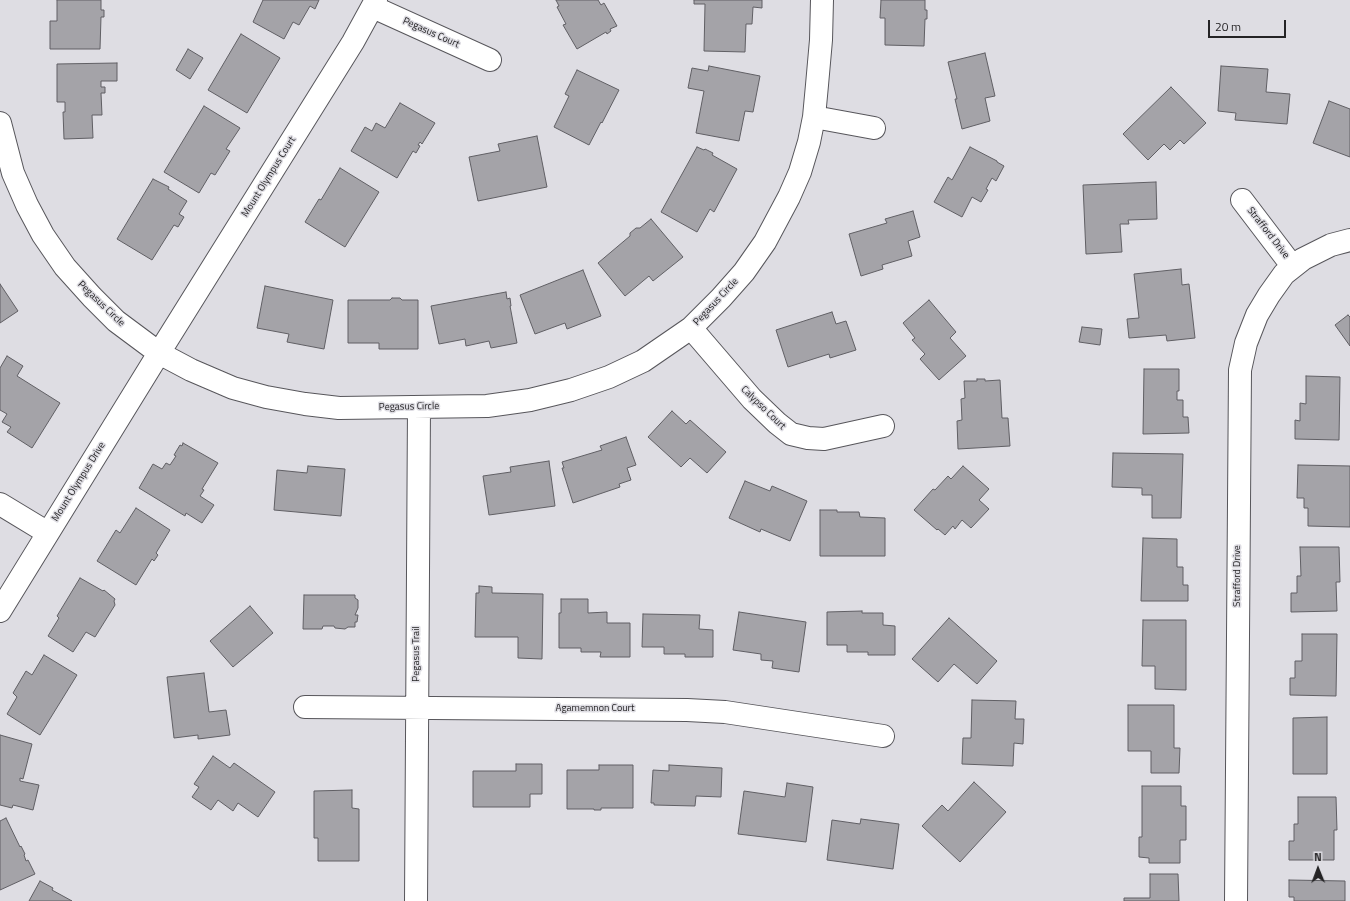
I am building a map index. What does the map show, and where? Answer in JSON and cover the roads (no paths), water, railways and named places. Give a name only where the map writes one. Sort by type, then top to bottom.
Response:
[{"type":"street","name":"Pegasus Circle","points":[[0,123],[13,173],[27,205],[43,235],[65,267],[116,321],[159,353],[191,370],[233,388],[266,397],[338,408],[487,406],[530,400],[571,390],[609,377],[643,361],[691,328],[744,272],[765,242],[789,197],[800,172],[809,142],[814,117],[821,40],[822,0]]},
{"type":"street","name":"Pegasus Court","points":[[374,3],[490,60]]},
{"type":"street","name":"Mount Olympus Court","points":[[159,353],[353,42],[374,3]]},
{"type":"street","points":[[814,117],[874,128]]},
{"type":"street","name":"Strafford Drive","points":[[1242,200],[1293,267]]},
{"type":"street","name":"Strafford Drive","points":[[1236,901],[1240,370],[1246,343],[1257,315],[1274,287],[1284,274],[1303,259],[1331,245],[1350,240]]},
{"type":"street","name":"Calypso Court","points":[[691,328],[752,399],[791,434],[808,438],[824,439],[883,426]]},
{"type":"street","name":"Mount Olympus Drive","points":[[0,611],[159,353]]},
{"type":"street","name":"Pegasus Trail","points":[[416,901],[419,407]]},
{"type":"street","points":[[0,504],[48,533]]},
{"type":"street","name":"Agamemnon Court","points":[[305,707],[687,710],[725,712],[883,736]]}]
